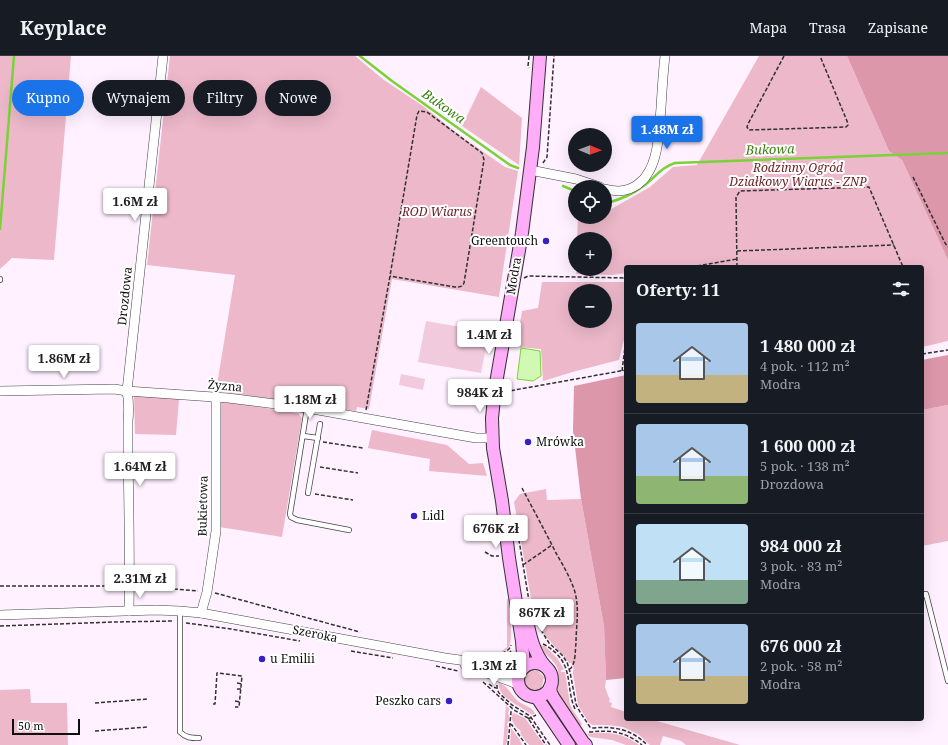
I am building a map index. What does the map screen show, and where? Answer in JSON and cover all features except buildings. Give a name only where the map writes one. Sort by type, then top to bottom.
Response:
[{"type":"street","name":"Drozdowa","points":[[130,611],[128,455],[129,400],[127,391],[163,56]]},
{"type":"street","name":"Modra","points":[[524,667],[523,645],[492,438],[492,414],[501,391],[522,233],[535,169],[540,56]]},
{"type":"street","points":[[612,190],[629,190],[646,177],[651,168],[658,138],[665,56]]},
{"type":"street","points":[[535,169],[579,180]]},
{"type":"street","name":"Żyzna","points":[[0,391],[114,389],[228,398],[307,408],[476,438],[492,438]]},
{"type":"street","name":"Bukietowa","points":[[201,613],[207,592],[216,531],[216,397]]},
{"type":"street","name":"Modra","points":[[502,501],[516,557],[530,636],[538,655],[545,666]]},
{"type":"street","name":"Szeroka","points":[[0,615],[156,610],[201,613],[448,659],[518,668],[524,667]]},
{"type":"street","name":"Szeroka","points":[[448,659],[517,684],[520,688]]},
{"type":"street","points":[[534,697],[541,696],[545,693],[550,687],[552,681],[550,671],[545,666],[534,662],[524,667],[520,671],[518,676],[520,688],[525,693],[539,700],[568,745]]},
{"type":"street","points":[[550,687],[553,697],[586,745]]},
{"type":"lane","points":[[307,408],[290,514],[291,517],[297,520],[349,530]]},
{"type":"lane","points":[[308,493],[320,424]]},
{"type":"lane","points":[[303,436],[317,440]]},
{"type":"lane","points":[[924,594],[926,594],[948,681]]},
{"type":"lane","points":[[180,611],[180,732],[184,736],[190,738],[199,738]]},
{"type":"path","points":[[535,169],[546,157],[554,56]]},
{"type":"path","points":[[784,56],[748,124],[747,127],[749,130],[846,127],[848,125],[820,56]]},
{"type":"path","points":[[366,408],[390,276],[416,115],[420,111],[424,111],[476,148],[482,153],[484,160],[464,283],[463,286],[455,288],[390,276]]},
{"type":"path","points":[[913,177],[948,247]]},
{"type":"path","points":[[737,265],[736,198],[740,191],[869,187],[902,265]]},
{"type":"path","points":[[737,251],[894,245]]},
{"type":"path","points":[[702,265],[737,259]]},
{"type":"path","points":[[522,274],[522,279],[528,276],[624,278]]},
{"type":"path","points":[[924,354],[948,350]]},
{"type":"path","points":[[501,391],[509,391],[622,371],[624,355]]},
{"type":"path","points":[[317,440],[363,448]]},
{"type":"path","points":[[313,466],[358,473]]},
{"type":"path","points":[[522,488],[572,584],[576,596],[578,612],[576,622],[576,648],[573,666],[570,668]]},
{"type":"path","points":[[308,493],[353,500]]},
{"type":"path","points":[[515,518],[530,604]]},
{"type":"path","points":[[523,566],[552,545]]},
{"type":"path","points":[[484,552],[492,556],[503,556]]},
{"type":"path","points":[[0,626],[166,621],[231,629],[302,642]]},
{"type":"path","points":[[539,628],[549,642],[564,658],[570,668],[576,704],[590,727],[609,727],[623,730],[638,737],[647,745]]},
{"type":"path","points":[[540,643],[550,647],[565,664],[568,673],[572,701],[576,712]]},
{"type":"path","points":[[504,659],[514,649]]},
{"type":"path","points":[[346,650],[395,659]]},
{"type":"path","points":[[436,666],[462,672]]},
{"type":"path","points":[[213,704],[215,704],[214,699],[217,673],[242,676],[239,707],[235,707]]},
{"type":"path","points":[[481,680],[512,709],[526,716],[546,745]]},
{"type":"path","points":[[498,682],[497,687],[499,693],[514,707],[530,716],[550,745]]},
{"type":"path","points":[[237,683],[242,684]]},
{"type":"path","points":[[95,703],[148,699]]},
{"type":"path","points":[[235,701],[240,702]]},
{"type":"path","points":[[508,745],[512,709]]},
{"type":"path","points":[[510,724],[526,745]]},
{"type":"path","points":[[95,731],[148,727]]},
{"type":"path","points":[[587,731],[618,732],[630,737],[642,745]]},
{"type":"green space","points":[[0,56],[71,56],[69,80],[12,80],[12,116],[66,116],[54,260],[12,258],[0,269]]},
{"type":"green space","name":"ROD Wiarus","points":[[170,56],[355,56],[384,80],[423,106],[459,135],[505,167],[518,171],[499,297],[392,279],[369,409],[357,407],[356,411],[216,391],[235,275],[147,265],[163,116],[185,116],[185,80],[167,80]]},
{"type":"green space","name":"Rodzinny Ogród Działkowy Wiarus - ZNP","points":[[759,56],[847,56],[889,151],[902,160],[948,260],[948,341],[924,347],[924,265],[624,265],[624,273],[612,275],[612,232],[577,232],[578,224],[612,224],[612,208],[650,187],[673,167],[697,165]]},
{"type":"green space","points":[[481,87],[522,118],[519,165],[462,126]]},
{"type":"green space","points":[[542,282],[624,282],[624,340],[619,360],[543,381],[541,349],[516,347],[522,311],[538,308]]},
{"type":"green space","points":[[134,395],[179,399],[176,435],[135,434]]},
{"type":"green space","points":[[220,401],[298,413],[302,418],[282,537],[219,527]]},
{"type":"green space","points":[[948,405],[948,541],[924,546],[924,410]]},
{"type":"green space","points":[[372,430],[447,445],[469,464],[483,463],[487,476],[429,471],[430,459],[368,448]]},
{"type":"green space","points":[[546,489],[547,500],[581,499],[604,626],[605,687],[610,698],[609,702],[612,703],[611,707],[624,711],[624,721],[657,721],[740,745],[686,745],[681,741],[663,736],[660,745],[650,745],[638,734],[623,727],[593,725],[589,723],[578,705],[573,674],[574,668],[544,634],[533,610],[514,502],[520,494]]},
{"type":"green space","points":[[508,598],[511,637],[509,647],[501,652],[507,647]]},
{"type":"green space","points":[[537,644],[545,646],[557,658],[564,669],[561,670],[561,672],[565,672],[570,704],[582,724],[578,727],[558,693],[559,677],[556,666]]},
{"type":"green space","points":[[531,670],[538,671],[544,677],[540,691],[531,691],[525,687],[523,676],[525,672]]},
{"type":"green space","points":[[499,682],[506,687],[519,702],[532,709],[535,713],[532,715],[505,697],[499,687]]},
{"type":"green space","points":[[30,689],[31,703],[67,703],[68,745],[0,745],[0,690]]},
{"type":"green space","points":[[506,705],[509,709],[509,721],[507,725],[507,743],[506,745],[503,745]]},
{"type":"green space","points":[[513,713],[525,718],[544,745],[529,745],[527,743],[513,722]]},
{"type":"green space","points":[[511,728],[520,740],[522,745],[510,745]]},
{"type":"green space","points":[[596,733],[619,735],[639,745],[626,745],[612,740],[591,737],[586,734]]},
{"type":"shaded area","points":[[847,56],[948,56],[948,260],[902,160],[889,151]]},
{"type":"shaded area","points":[[426,321],[489,332],[481,373],[418,362]]},
{"type":"shaded area","points":[[521,348],[540,351],[541,376],[533,381],[517,379]]},
{"type":"shaded area","points":[[948,355],[948,405],[924,410],[924,360]]},
{"type":"shaded area","points":[[401,374],[425,379],[423,390],[399,385]]},
{"type":"shaded area","points":[[624,375],[624,678],[606,680],[604,626],[581,499],[573,430],[574,386]]},
{"type":"waterway","points":[[0,229],[14,56]]},
{"type":"waterway","name":"Bukowa","points":[[360,56],[392,81],[510,165],[518,168]]},
{"type":"waterway","name":"Bukowa","points":[[612,202],[634,192],[666,167],[675,163],[948,153]]},
{"type":"waterway","name":"Bukowa","points":[[563,186],[568,188]]},
{"type":"place","name":"Greentouch","points":[[546,241]]},
{"type":"place","name":"Mrówka","points":[[528,442]]},
{"type":"place","name":"Lidl","points":[[414,516]]},
{"type":"place","name":"u Emilii","points":[[262,659]]},
{"type":"place","name":"Peszko cars","points":[[449,701]]}]
